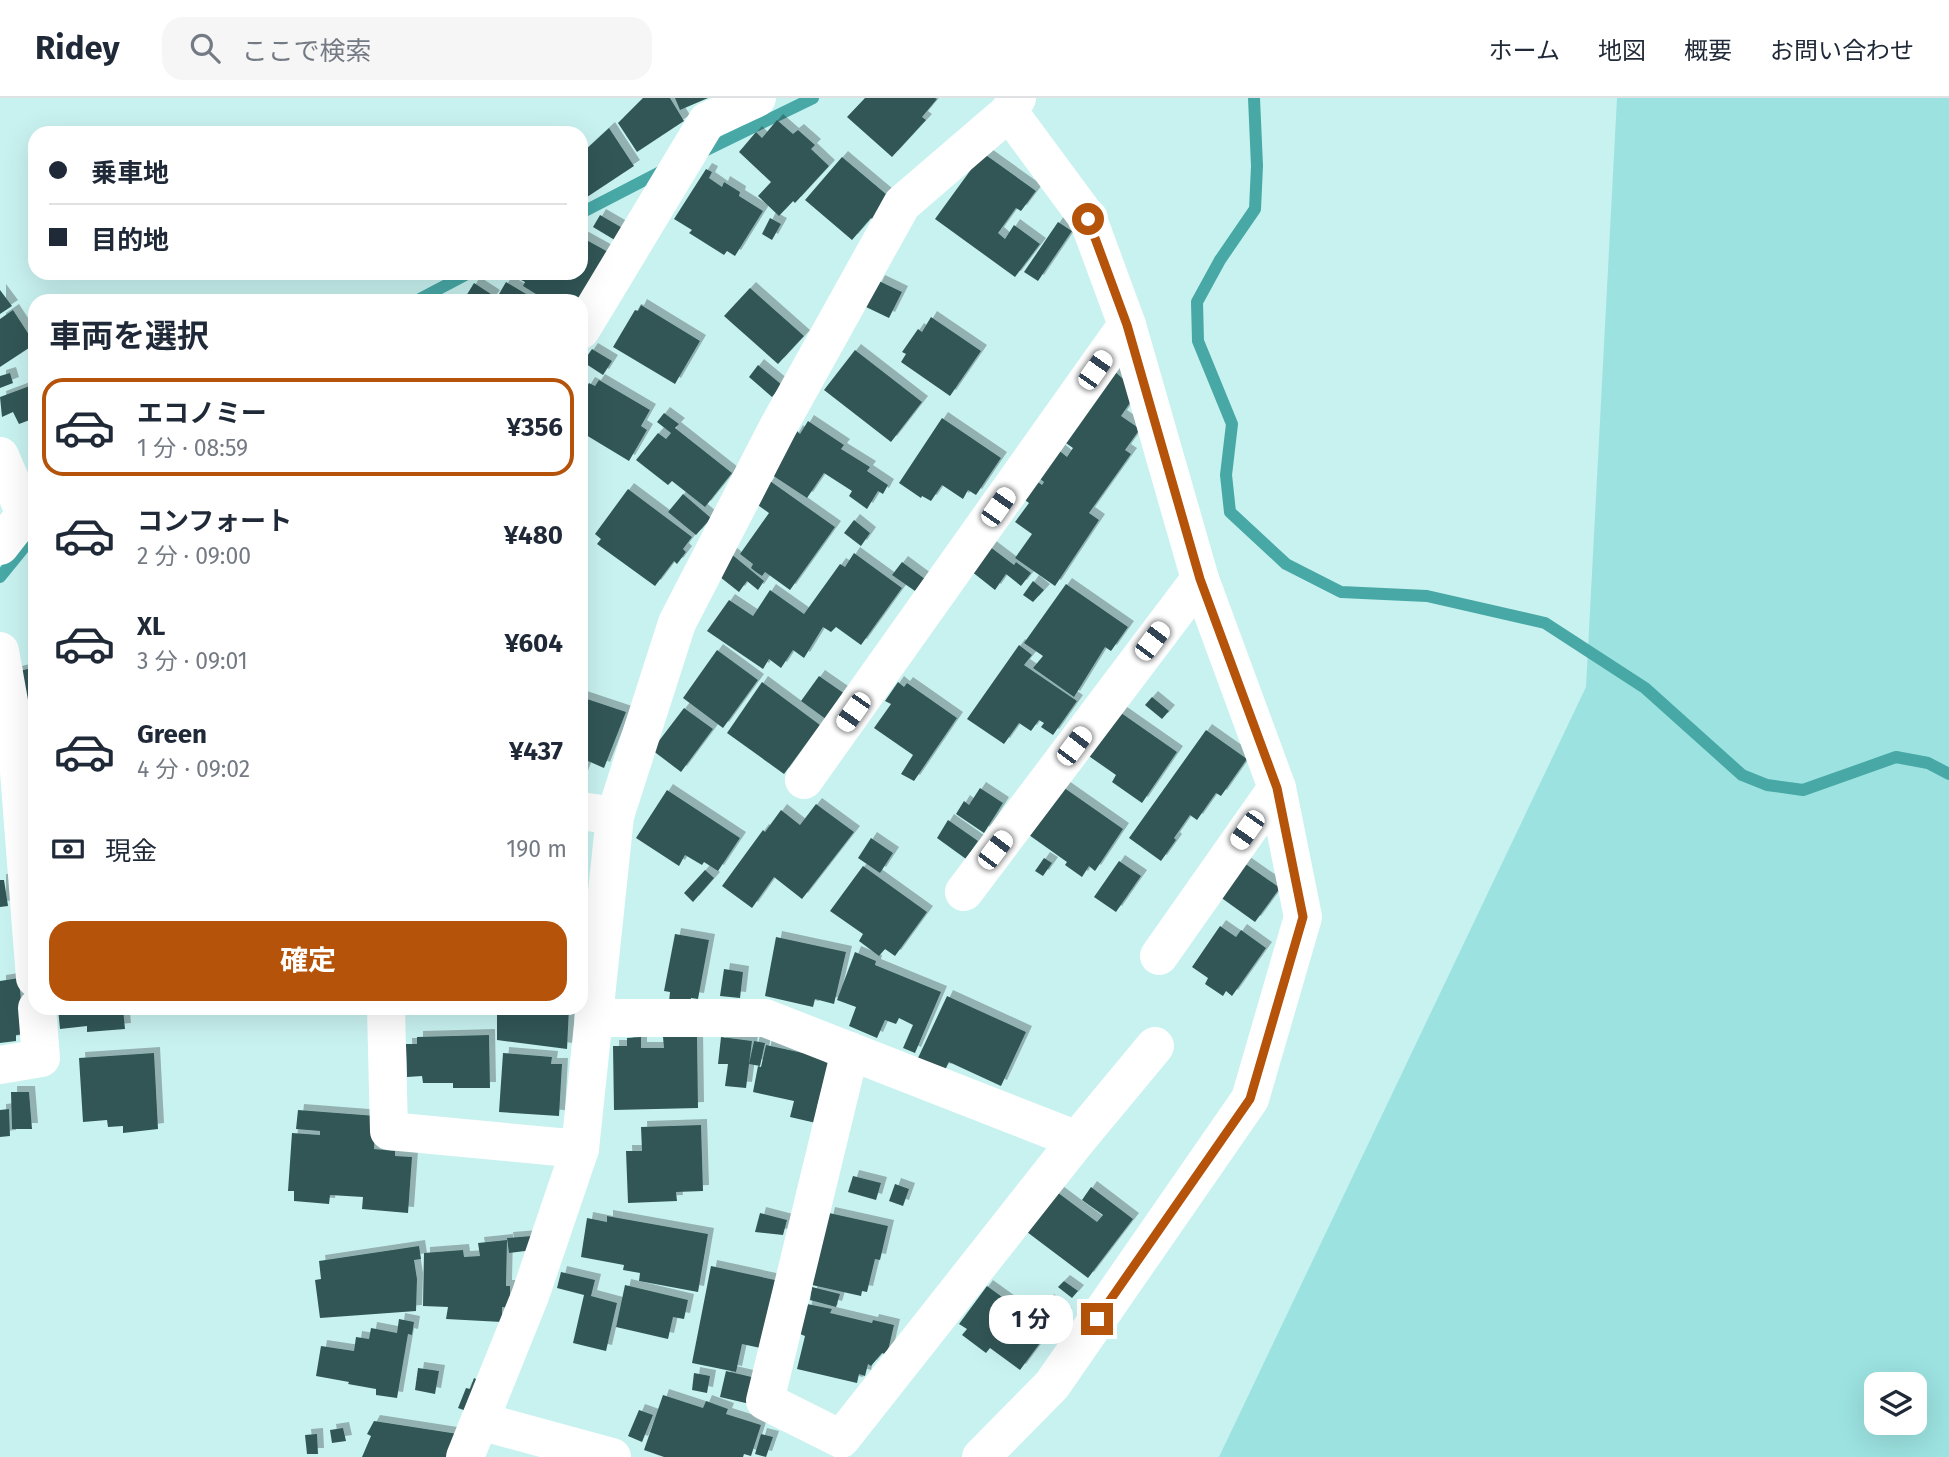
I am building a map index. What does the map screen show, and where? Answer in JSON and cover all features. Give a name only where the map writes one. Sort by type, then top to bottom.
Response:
[{"type":"street","points":[[588,318],[708,121],[757,98]]},
{"type":"street","points":[[465,1457],[530,1296],[580,1149],[594,1018],[598,814],[677,623],[778,427],[902,204],[1013,105],[1088,219],[1127,325],[1200,579],[1277,788],[1303,917],[1250,1099],[1052,1385],[981,1457]]},
{"type":"street","points":[[804,780],[1127,325]]},
{"type":"street","points":[[0,456],[25,514],[0,546]]},
{"type":"street","points":[[964,892],[1200,579]]},
{"type":"street","points":[[0,651],[26,745],[12,836],[28,935]]},
{"type":"street","points":[[1159,956],[1277,788]]},
{"type":"street","points":[[0,1065],[41,1058],[38,1015]]},
{"type":"street","points":[[386,1015],[389,1131],[580,1149]]},
{"type":"street","points":[[594,1018],[765,1018],[1077,1140]]},
{"type":"street","points":[[850,1051],[765,1401],[841,1438],[1077,1140],[1155,1046]]},
{"type":"street","points":[[480,1421],[612,1457]]},
{"type":"shaded area","points":[[1617,98],[1949,98],[1949,1457],[1219,1457],[1586,687]]},
{"type":"building","points":[[643,98],[670,98],[684,121],[637,152],[618,123]]},
{"type":"building","points":[[675,98],[708,98],[680,110]]},
{"type":"building","points":[[865,98],[937,99],[922,117],[926,120],[892,157],[847,117]]},
{"type":"building","points":[[777,120],[793,134],[798,130],[815,145],[811,149],[829,166],[795,203],[793,201],[779,216],[758,196],[771,182],[739,152],[756,132],[762,138]]},
{"type":"building","points":[[609,128],[634,166],[588,196],[588,148]]},
{"type":"building","points":[[983,153],[1036,191],[1021,211],[1016,208],[998,233],[1005,239],[1014,225],[1040,244],[1015,277],[935,219]]},
{"type":"building","points":[[842,157],[893,200],[875,221],[871,218],[852,240],[805,200]]},
{"type":"building","points":[[706,169],[712,172],[709,178],[722,187],[724,182],[740,192],[739,196],[763,211],[735,256],[727,251],[724,255],[689,233],[692,230],[674,219]]},
{"type":"building","points":[[600,215],[626,230],[618,242],[593,227]]},
{"type":"building","points":[[770,218],[781,224],[772,240],[762,234]]},
{"type":"building","points":[[1058,222],[1072,231],[1038,281],[1024,272]]},
{"type":"building","points":[[588,241],[610,253],[587,294],[536,294],[523,286],[525,282],[521,280],[588,280]]},
{"type":"building","points":[[879,281],[902,292],[889,318],[866,307]]},
{"type":"building","points":[[506,282],[526,294],[499,294]]},
{"type":"building","points":[[474,283],[491,294],[467,294]]},
{"type":"building","points":[[750,288],[804,336],[778,364],[724,316]]},
{"type":"building","points":[[0,290],[12,306],[0,314]]},
{"type":"building","points":[[641,305],[700,341],[675,384],[613,347],[635,310],[638,311]]},
{"type":"building","points":[[13,310],[28,333],[28,349],[0,367],[0,319]]},
{"type":"building","points":[[931,317],[981,351],[950,396],[901,362],[906,354],[902,352],[918,329],[922,332]]},
{"type":"building","points":[[592,349],[612,361],[603,375],[588,365],[588,355]]},
{"type":"building","points":[[855,350],[922,402],[891,442],[824,390]]},
{"type":"building","points":[[758,365],[782,385],[772,397],[749,377]]},
{"type":"building","points":[[1112,369],[1131,386],[1134,397],[1121,416],[1140,429],[1125,450],[1131,454],[1089,513],[1099,520],[1055,586],[1015,558],[1032,534],[1015,522],[1029,503],[1022,498],[1034,479],[1042,485],[1044,482],[1036,476],[1056,448],[1067,457],[1073,448],[1063,441]]},
{"type":"building","points":[[10,373],[13,383],[0,388],[0,376]]},
{"type":"building","points":[[599,380],[650,410],[641,426],[647,430],[629,461],[588,436],[588,385],[595,386]]},
{"type":"building","points":[[28,387],[28,421],[19,424],[13,412],[2,417],[0,397]]},
{"type":"building","points":[[664,413],[679,424],[675,428],[732,473],[705,507],[672,481],[668,485],[636,460],[658,433],[666,439],[671,433],[657,422]]},
{"type":"building","points":[[942,418],[1001,458],[976,495],[968,490],[963,499],[942,485],[931,501],[922,496],[921,498],[899,483]]},
{"type":"building","points":[[808,421],[844,445],[841,449],[870,467],[867,471],[888,485],[883,494],[878,491],[867,509],[849,496],[852,491],[824,473],[807,498],[772,475],[797,431],[800,434]]},
{"type":"building","points":[[770,481],[835,527],[790,590],[765,572],[762,576],[756,572],[751,568],[753,564],[740,554],[769,513],[755,503]]},
{"type":"building","points":[[628,489],[692,537],[677,564],[674,561],[655,586],[597,544],[601,539],[595,534]]},
{"type":"building","points":[[683,494],[711,518],[696,535],[668,512]]},
{"type":"building","points":[[854,520],[870,533],[861,546],[844,533]]},
{"type":"building","points":[[989,546],[1014,565],[1016,562],[1031,573],[1021,586],[1006,574],[995,590],[971,571]]},
{"type":"building","points":[[730,553],[764,581],[758,590],[747,581],[739,592],[720,577]]},
{"type":"building","points":[[854,553],[902,588],[861,645],[836,627],[831,632],[823,627],[804,658],[793,650],[781,668],[769,659],[763,669],[707,631],[729,600],[753,616],[770,590],[804,614],[840,564],[845,567]]},
{"type":"building","points":[[902,562],[925,579],[915,591],[892,575]]},
{"type":"building","points":[[1033,581],[1044,590],[1033,602],[1023,595]]},
{"type":"building","points":[[1066,584],[1128,627],[1111,651],[1105,647],[1074,697],[1033,668],[1043,656],[1024,643]]},
{"type":"building","points":[[1019,645],[1032,655],[1024,665],[1077,701],[1053,735],[1041,727],[1044,723],[1039,720],[1031,731],[1019,723],[1004,744],[967,719]]},
{"type":"building","points":[[717,650],[758,680],[723,728],[683,698]]},
{"type":"building","points":[[28,669],[28,703],[24,704],[16,672]]},
{"type":"building","points":[[819,676],[845,694],[827,720],[801,701]]},
{"type":"building","points":[[762,682],[820,725],[784,774],[727,733]]},
{"type":"building","points":[[898,682],[904,687],[907,683],[957,718],[914,781],[901,774],[913,755],[874,728],[891,704],[885,701]]},
{"type":"building","points":[[1152,697],[1169,711],[1162,719],[1145,705]]},
{"type":"building","points":[[588,699],[626,712],[604,768],[588,761]]},
{"type":"building","points":[[684,708],[713,729],[681,772],[652,750]]},
{"type":"building","points":[[1114,708],[1177,752],[1142,803],[1112,782],[1116,775],[1083,752]]},
{"type":"building","points":[[1206,730],[1247,759],[1221,796],[1216,793],[1197,820],[1190,815],[1161,861],[1129,838]]},
{"type":"building","points":[[1063,787],[1123,829],[1095,871],[1089,866],[1082,877],[1065,865],[1067,862],[1029,835]]},
{"type":"building","points":[[980,788],[1003,803],[984,833],[956,814],[964,801],[969,805]]},
{"type":"building","points":[[667,790],[740,838],[718,871],[685,855],[679,866],[636,838]]},
{"type":"building","points":[[816,804],[854,832],[802,899],[774,877],[752,908],[722,886],[781,810],[800,825]]},
{"type":"building","points":[[948,820],[978,841],[966,859],[937,838]]},
{"type":"building","points":[[871,838],[893,853],[880,873],[858,858]]},
{"type":"building","points":[[1044,858],[1052,863],[1043,876],[1035,871]]},
{"type":"building","points":[[1240,860],[1280,888],[1255,922],[1216,894]]},
{"type":"building","points":[[1119,861],[1141,876],[1116,912],[1094,897]]},
{"type":"building","points":[[863,866],[927,912],[895,956],[885,949],[879,956],[859,941],[863,934],[830,911]]},
{"type":"building","points":[[705,870],[714,878],[693,902],[684,893]]},
{"type":"building","points":[[0,880],[4,880],[8,906],[0,907]]},
{"type":"building","points":[[1220,926],[1236,937],[1241,930],[1266,948],[1232,996],[1226,991],[1223,996],[1205,984],[1208,978],[1192,967]]},
{"type":"building","points":[[675,934],[709,940],[698,999],[691,998],[690,1003],[669,1002],[670,992],[664,991]]},
{"type":"building","points":[[776,937],[846,952],[834,1004],[815,999],[813,1007],[765,996]]},
{"type":"building","points":[[855,952],[876,961],[875,965],[941,992],[915,1053],[903,1048],[913,1025],[899,1018],[896,1024],[885,1020],[877,1038],[849,1026],[856,1007],[837,1000]]},
{"type":"building","points":[[724,969],[743,972],[740,998],[720,996]]},
{"type":"building","points":[[19,978],[24,1034],[16,1035],[16,1041],[0,1043],[0,981]]},
{"type":"building","points":[[947,996],[1026,1032],[1001,1086],[949,1062],[945,1070],[918,1058]]},
{"type":"building","points":[[59,1015],[124,1015],[125,1029],[87,1032],[87,1026],[60,1029]]},
{"type":"building","points":[[497,1015],[569,1015],[567,1049],[497,1040]]},
{"type":"building","points":[[489,1035],[490,1088],[453,1088],[453,1083],[423,1083],[422,1076],[407,1077],[406,1044],[417,1044],[417,1037]]},
{"type":"building","points":[[697,1036],[698,1108],[614,1110],[613,1046],[627,1046],[627,1038],[641,1037],[641,1048],[664,1048],[663,1037]]},
{"type":"building","points":[[721,1037],[752,1041],[746,1088],[725,1086],[728,1064],[718,1064]]},
{"type":"building","points":[[754,1041],[765,1043],[760,1066],[749,1064]]},
{"type":"building","points":[[766,1045],[826,1058],[825,1062],[829,1063],[817,1107],[816,1123],[790,1117],[794,1101],[753,1092],[758,1066],[761,1067]]},
{"type":"building","points":[[154,1053],[158,1129],[123,1133],[123,1126],[108,1127],[107,1120],[83,1122],[79,1058]]},
{"type":"building","points":[[503,1053],[552,1057],[551,1064],[562,1064],[559,1116],[499,1112]]},
{"type":"building","points":[[11,1092],[29,1092],[32,1129],[12,1129]]},
{"type":"building","points":[[9,1109],[10,1136],[0,1137],[0,1110]]},
{"type":"building","points":[[298,1110],[376,1116],[374,1149],[395,1151],[395,1156],[412,1157],[408,1213],[362,1209],[363,1197],[330,1195],[329,1204],[294,1201],[294,1191],[288,1191],[292,1133],[320,1135],[320,1131],[296,1129]]},
{"type":"building","points":[[701,1125],[703,1191],[676,1192],[677,1201],[628,1203],[626,1151],[642,1151],[641,1127]]},
{"type":"building","points":[[853,1176],[881,1183],[876,1200],[848,1192]]},
{"type":"building","points":[[895,1184],[909,1189],[903,1206],[889,1201]]},
{"type":"building","points":[[1091,1187],[1133,1219],[1088,1278],[1027,1232],[1057,1192],[1097,1222],[1103,1215],[1082,1200]]},
{"type":"building","points":[[760,1213],[787,1220],[783,1235],[755,1232]]},
{"type":"building","points":[[829,1213],[888,1226],[880,1260],[875,1259],[867,1292],[862,1291],[861,1296],[812,1285]]},
{"type":"building","points":[[607,1216],[708,1234],[698,1292],[639,1281],[640,1273],[623,1270],[624,1265],[581,1257],[587,1218],[607,1222]]},
{"type":"building","points":[[532,1236],[533,1250],[509,1253],[507,1238]]},
{"type":"building","points":[[507,1240],[506,1286],[510,1286],[510,1308],[502,1307],[502,1322],[446,1319],[448,1307],[423,1306],[424,1253],[463,1250],[464,1257],[480,1256],[478,1243]]},
{"type":"building","points":[[419,1246],[421,1259],[414,1260],[417,1279],[416,1311],[320,1318],[315,1280],[321,1279],[319,1261]]},
{"type":"building","points":[[711,1266],[775,1280],[765,1349],[742,1344],[736,1372],[692,1363]]},
{"type":"building","points":[[561,1272],[595,1280],[591,1296],[617,1303],[606,1351],[573,1343],[584,1295],[557,1288]]},
{"type":"building","points":[[1064,1281],[1078,1291],[1072,1298],[1058,1287]]},
{"type":"building","points":[[625,1285],[688,1300],[684,1319],[673,1317],[668,1339],[616,1327]]},
{"type":"building","points":[[987,1286],[1049,1331],[1020,1370],[990,1348],[986,1353],[962,1335],[967,1329],[959,1324]]},
{"type":"building","points":[[812,1287],[840,1294],[836,1307],[810,1300]]},
{"type":"building","points":[[1048,1300],[1066,1314],[1054,1329],[1037,1316]]},
{"type":"building","points":[[807,1304],[832,1309],[830,1313],[894,1325],[887,1355],[882,1353],[871,1366],[868,1364],[865,1376],[859,1374],[857,1383],[797,1369],[805,1336],[800,1334]]},
{"type":"building","points":[[399,1319],[414,1322],[412,1335],[408,1334],[397,1398],[376,1395],[376,1389],[316,1376],[321,1346],[354,1351],[356,1337],[369,1339],[371,1328],[397,1333]]},
{"type":"building","points":[[418,1368],[439,1371],[435,1394],[415,1390]]},
{"type":"building","points":[[726,1371],[756,1378],[750,1404],[720,1397]]},
{"type":"building","points":[[694,1373],[710,1376],[707,1393],[692,1390]]},
{"type":"building","points":[[474,1378],[482,1382],[469,1412],[458,1408],[466,1388],[470,1389]]},
{"type":"building","points":[[663,1395],[703,1408],[706,1401],[728,1409],[726,1414],[761,1425],[751,1456],[664,1457],[644,1450]]},
{"type":"building","points":[[639,1410],[653,1415],[642,1442],[628,1436]]},
{"type":"building","points":[[374,1421],[458,1434],[449,1457],[362,1457],[371,1436],[367,1434]]},
{"type":"building","points":[[343,1428],[346,1441],[332,1443],[330,1430]]},
{"type":"building","points":[[317,1434],[318,1454],[307,1454],[305,1435]]},
{"type":"building","points":[[761,1434],[773,1437],[766,1457],[755,1454]]},
{"type":"waterway","points":[[700,153],[813,98]]},
{"type":"waterway","points":[[1254,98],[1257,166],[1255,209],[1220,260],[1197,302],[1198,341],[1232,424],[1226,475],[1230,512],[1286,564],[1341,592],[1427,596],[1545,623],[1645,688],[1742,775],[1767,785],[1803,790],[1896,757],[1928,763],[1949,774]]},
{"type":"waterway","points":[[588,209],[664,170]]},
{"type":"waterway","points":[[429,294],[456,280]]},
{"type":"waterway","points":[[0,577],[28,543]]},
{"type":"route","points":[[1088,219],[1127,325],[1200,579],[1277,788],[1303,917],[1250,1099],[1097,1319]]}]
